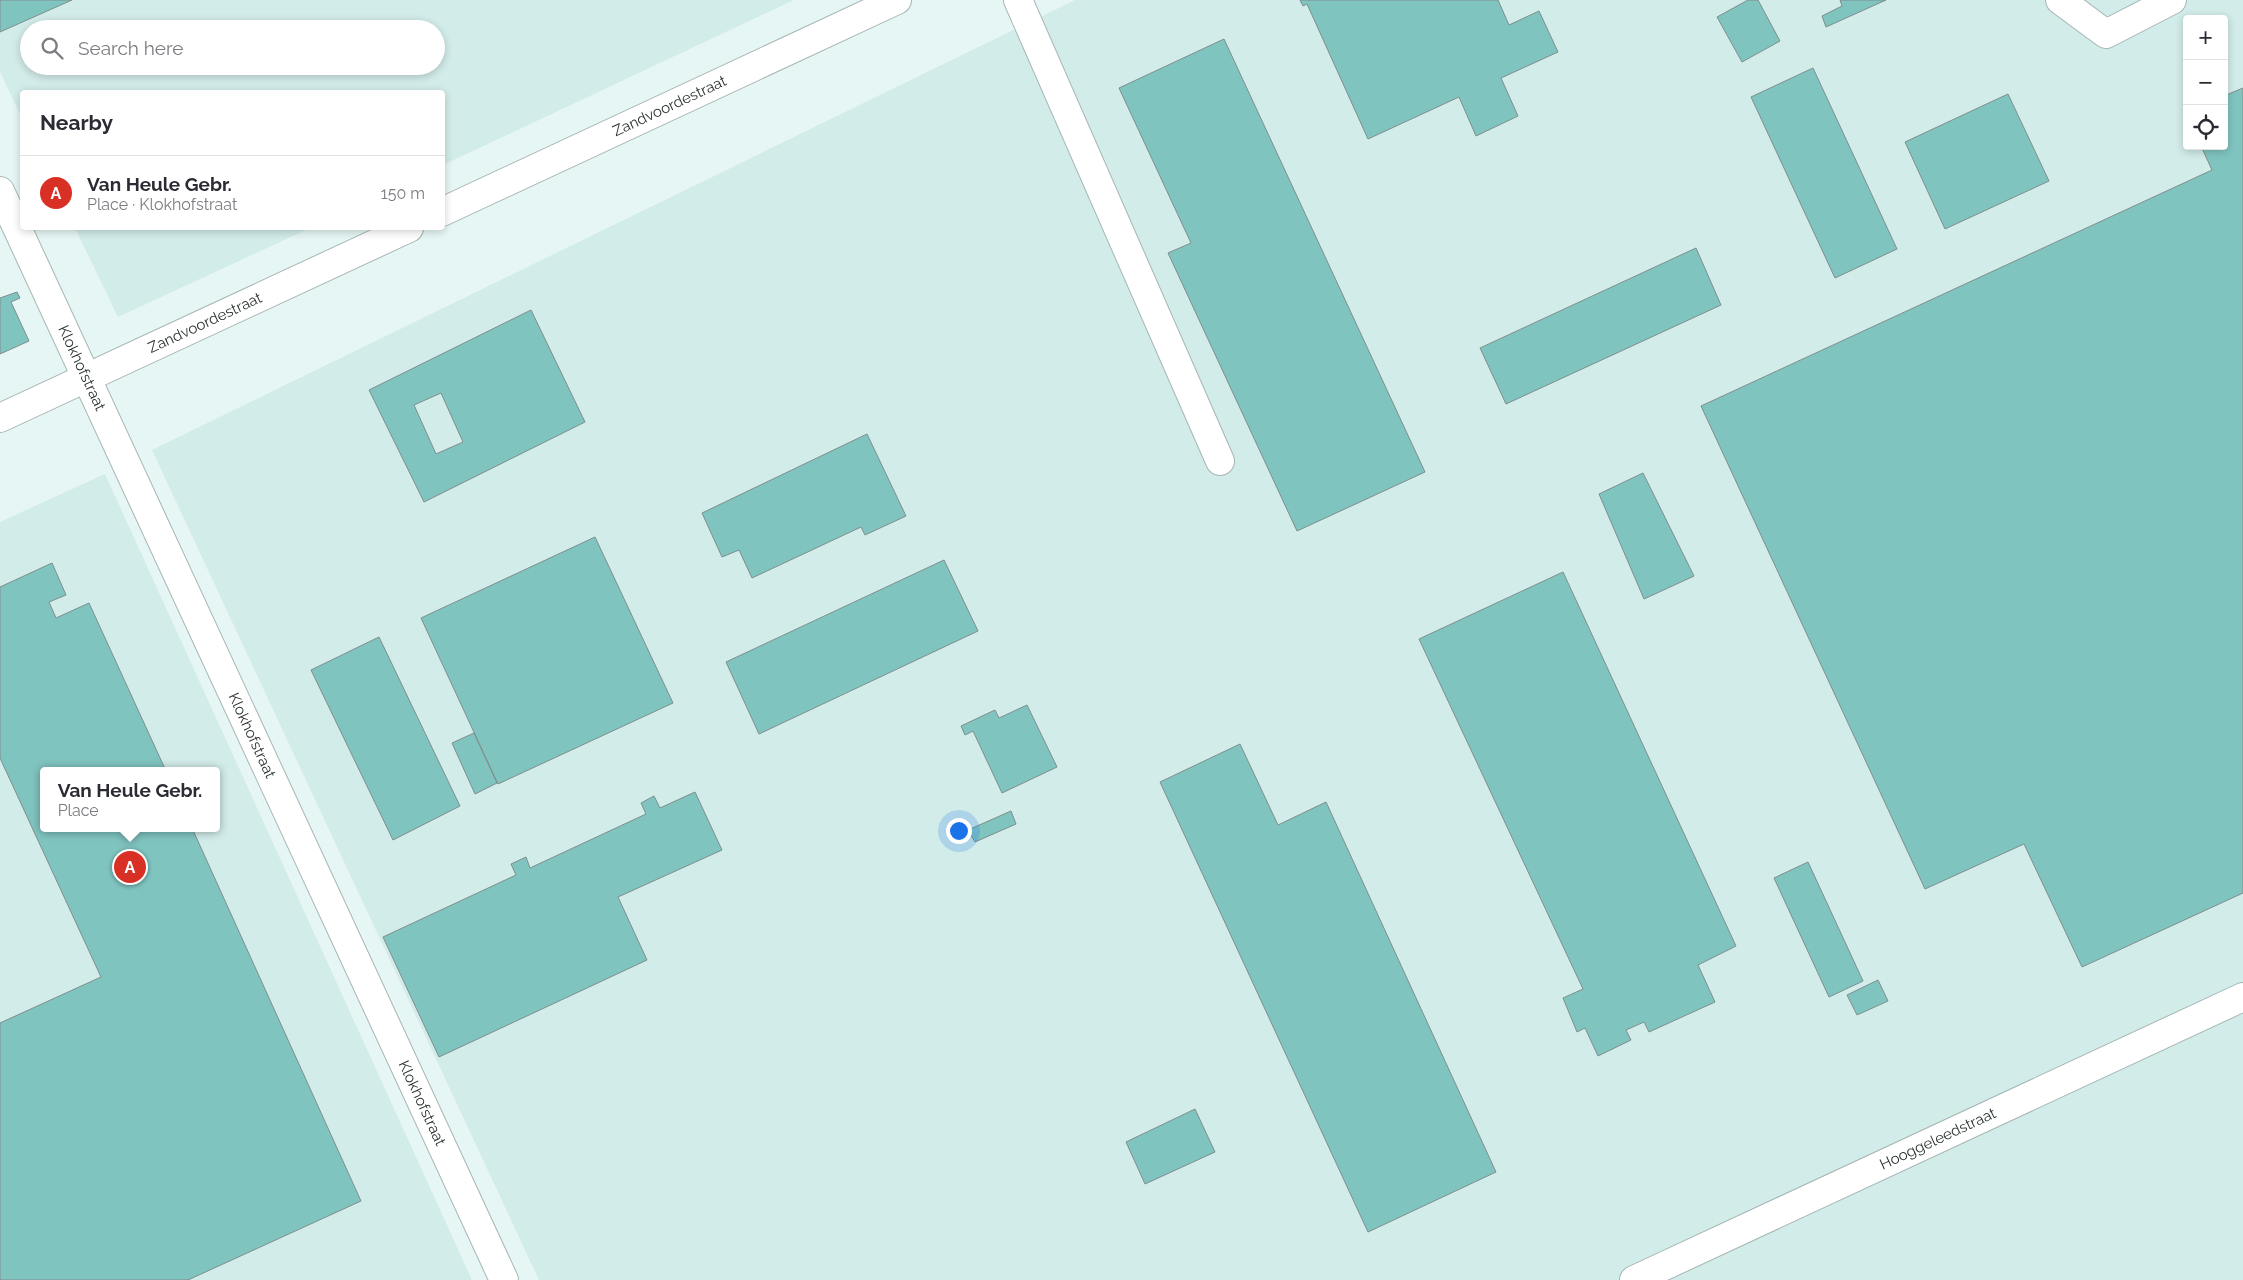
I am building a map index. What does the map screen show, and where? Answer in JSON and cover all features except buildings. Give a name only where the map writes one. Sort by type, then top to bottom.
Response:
[{"type":"street","name":"Zandvoordestraat","points":[[445,211],[897,0]]},
{"type":"street","points":[[1018,0],[1220,461]]},
{"type":"street","points":[[2060,0],[2106,34],[2172,0]]},
{"type":"street","name":"Klokhofstraat","points":[[0,191],[504,1280]]},
{"type":"street","name":"Zandvoordestraat","points":[[0,418],[405,230]]},
{"type":"street","name":"Hooggeleedstraat","points":[[1634,1280],[2243,997]]},
{"type":"shaded area","points":[[0,0],[794,0],[445,164],[445,90],[20,90],[20,114],[0,72]]},
{"type":"shaded area","points":[[1075,0],[2243,0],[2243,1280],[539,1280],[152,450]]},
{"type":"shaded area","points":[[76,230],[306,230],[118,317]]},
{"type":"shaded area","points":[[105,474],[472,1280],[0,1280],[0,522]]},
{"type":"place","name":"Van Heule Gebr.","points":[[130,867]]}]
